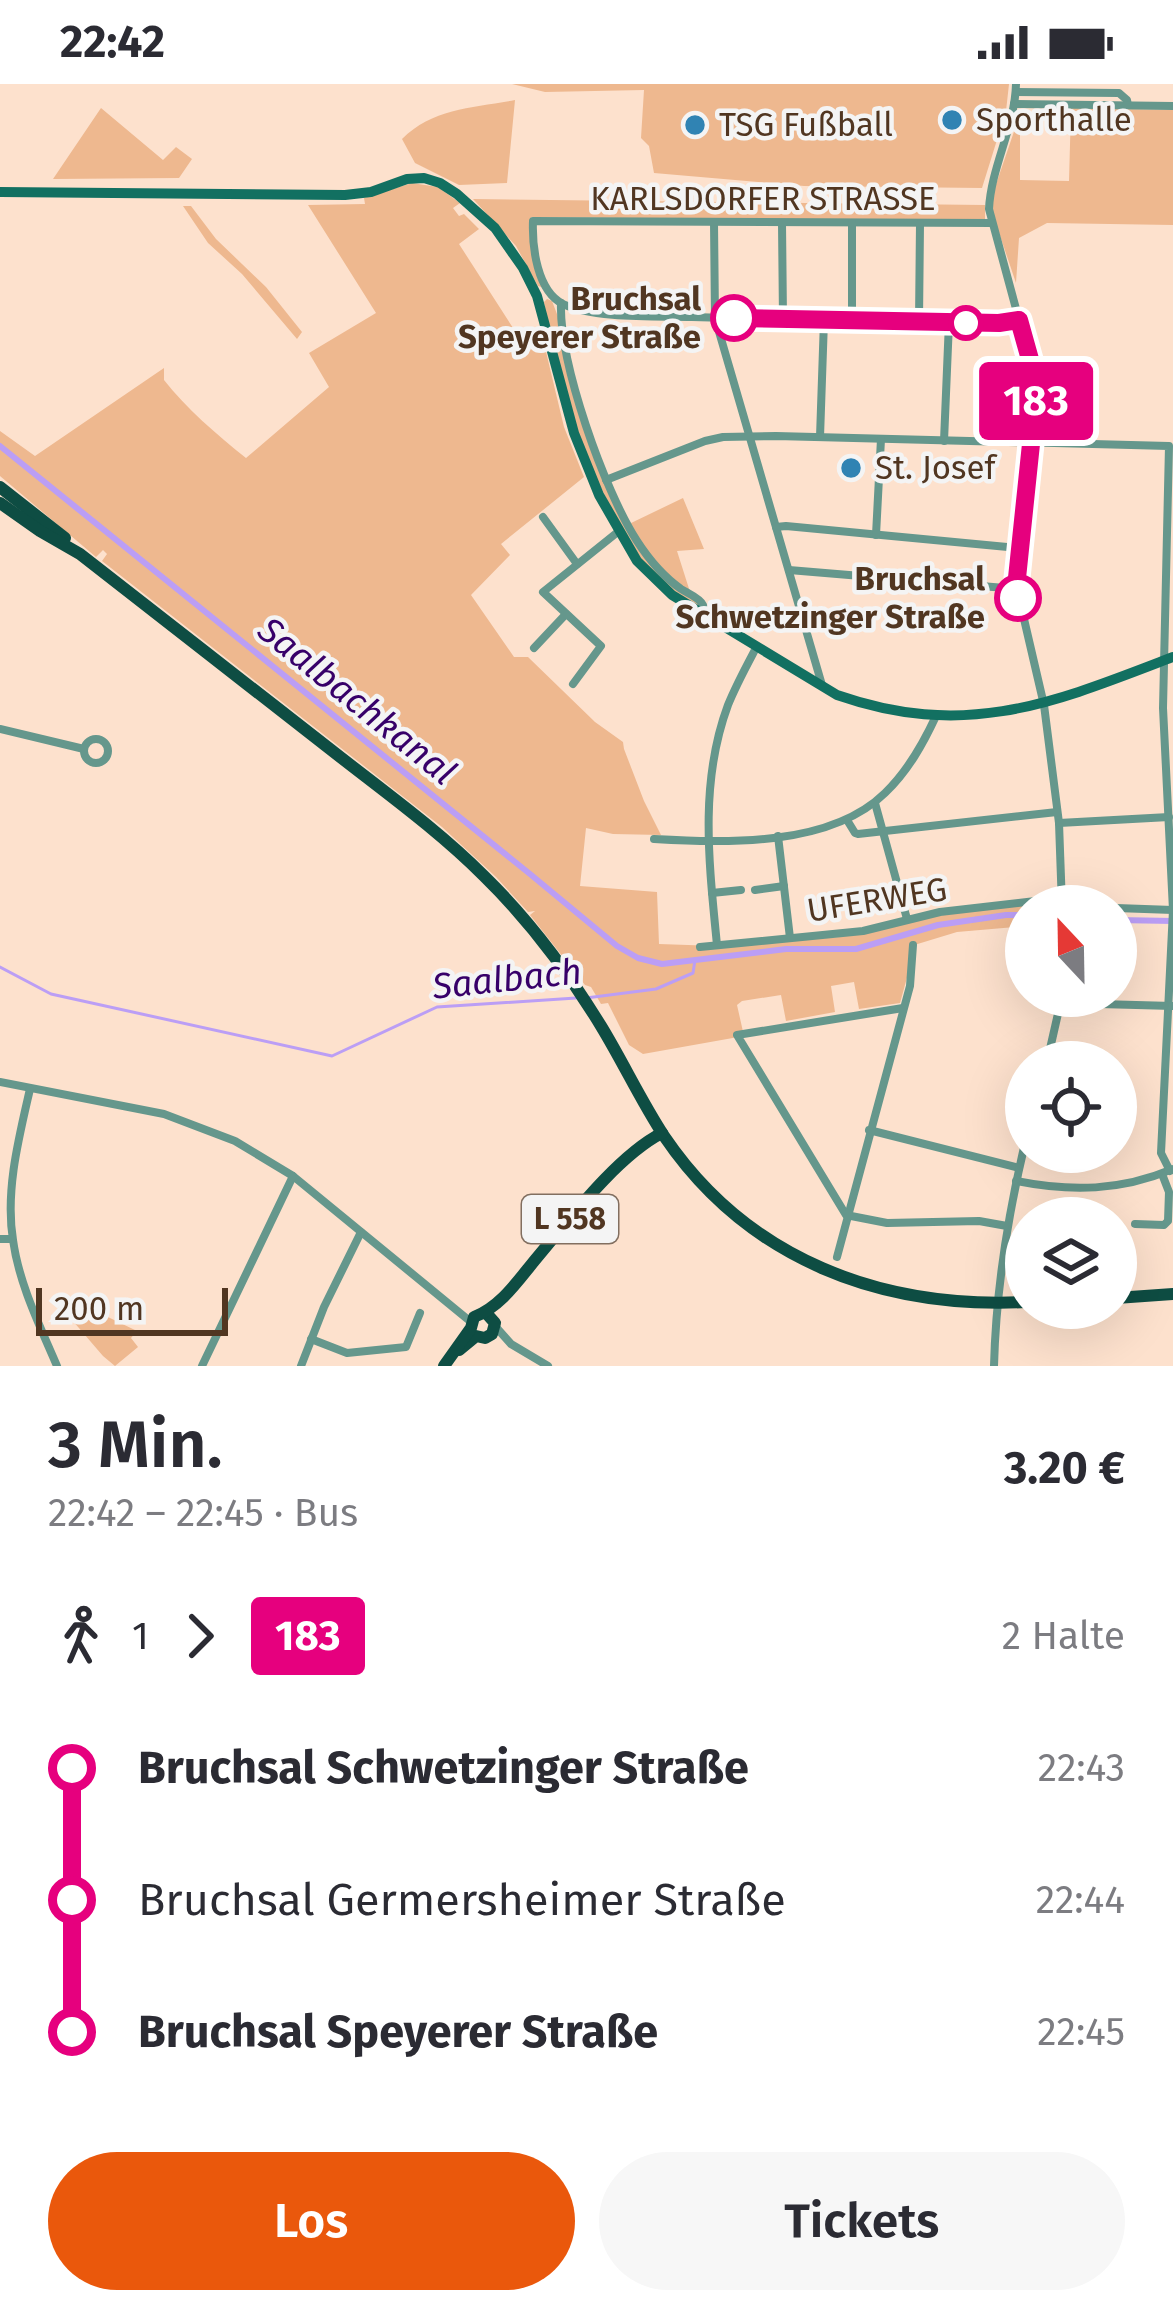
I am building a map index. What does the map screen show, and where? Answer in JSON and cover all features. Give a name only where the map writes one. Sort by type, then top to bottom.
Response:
[{"type":"main road","points":[[0,192],[346,195],[406,179],[440,183],[477,212],[514,252],[543,294],[574,433],[599,495],[645,570],[672,595],[823,688],[863,704],[936,716],[1044,705],[1170,658]]},
{"type":"main road","points":[[0,487],[459,852],[536,933],[582,997],[662,1132],[720,1200],[796,1255],[870,1287],[909,1296],[1005,1303]]},
{"type":"main road","points":[[0,503],[80,554]]},
{"type":"main road","points":[[640,1146],[646,1127],[645,1104]]},
{"type":"main road","name":"L 558","points":[[449,1360],[587,1200],[640,1146],[662,1132]]},
{"type":"main road","points":[[1137,1297],[1173,1294]]},
{"type":"street","points":[[1060,885],[1044,705],[1016,590],[1033,444],[1035,379],[988,203],[1016,88],[1119,93],[1128,105]]},
{"type":"street","points":[[1014,104],[1173,106]]},
{"type":"street","name":"KARLSDORFER STRASSE","points":[[543,294],[533,220],[992,223]]},
{"type":"street","points":[[714,222],[715,318],[823,688]]},
{"type":"street","points":[[782,223],[783,319]]},
{"type":"street","points":[[852,223],[852,321]]},
{"type":"street","points":[[919,321],[920,224]]},
{"type":"street","points":[[543,294],[561,303],[613,314],[1019,320]]},
{"type":"street","points":[[561,303],[560,322],[576,388],[606,480],[634,536],[677,587],[702,602],[702,614]]},
{"type":"street","points":[[820,437],[824,320]]},
{"type":"street","points":[[944,441],[949,322]]},
{"type":"street","points":[[606,480],[705,441],[749,436],[1169,446],[1170,658],[1163,709],[1173,928],[1161,1153],[1168,1171],[1168,1221],[1137,1224]]},
{"type":"street","points":[[876,535],[881,439]]},
{"type":"street","points":[[543,517],[577,564]]},
{"type":"street","points":[[776,527],[1020,548]]},
{"type":"street","points":[[574,683],[601,646],[543,592],[619,531]]},
{"type":"street","points":[[789,570],[1016,590]]},
{"type":"street","points":[[534,648],[566,614]]},
{"type":"street","points":[[717,944],[707,842],[708,795],[729,703],[757,646]]},
{"type":"street","points":[[654,839],[707,842],[778,836],[848,820],[901,776],[936,716]]},
{"type":"street","points":[[0,729],[84,748]]},
{"type":"street","points":[[874,802],[907,919]]},
{"type":"street","points":[[848,820],[855,833],[1057,812]]},
{"type":"street","points":[[1058,824],[1169,817]]},
{"type":"street","points":[[778,836],[790,938]]},
{"type":"street","points":[[755,890],[784,886]]},
{"type":"street","points":[[712,893],[741,890]]},
{"type":"street","name":"UFERWEG","points":[[700,947],[863,932],[940,912],[1005,907]]},
{"type":"street","points":[[1137,909],[1173,911]]},
{"type":"street","points":[[837,1257],[914,967],[914,945]]},
{"type":"street","points":[[1137,1004],[1171,1006]]},
{"type":"street","points":[[903,1008],[737,1035],[846,1215],[886,1223],[980,1221],[1005,1226]]},
{"type":"street","points":[[0,1082],[143,1109],[235,1141],[293,1176],[451,1303],[548,1366]]},
{"type":"street","points":[[30,1089],[14,1176],[12,1239],[34,1314],[57,1366]]},
{"type":"street","points":[[869,1130],[1005,1164]]},
{"type":"street","points":[[1016,1181],[1089,1189],[1168,1171]]},
{"type":"street","points":[[1013,1197],[1018,1173]]},
{"type":"street","points":[[202,1366],[293,1176]]},
{"type":"street","points":[[302,1366],[361,1232]]},
{"type":"street","points":[[0,1239],[12,1239]]},
{"type":"street","points":[[994,1366],[1005,1240]]},
{"type":"street","points":[[311,1339],[346,1353],[406,1346],[420,1313]]},
{"type":"shaded area","points":[[512,84],[1009,84],[1006,111],[982,188],[804,186],[654,173],[649,146],[641,138],[644,90],[545,92]]},
{"type":"shaded area","points":[[515,100],[507,183],[459,185],[415,163],[402,139],[440,115]]},
{"type":"shaded area","points":[[101,108],[163,160],[176,147],[192,159],[179,178],[53,179]]},
{"type":"shaded area","points":[[1071,108],[1173,110],[1173,225],[1047,223],[1019,238],[1016,283],[991,199],[1020,114],[1020,180],[1069,181]]},
{"type":"shaded area","points":[[412,183],[438,187],[460,203],[453,208],[479,229],[459,244],[524,345],[542,335],[564,427],[584,477],[501,544],[510,555],[471,595],[514,657],[528,657],[595,722],[623,742],[661,835],[586,828],[580,886],[657,892],[659,944],[717,946],[839,937],[928,917],[1005,907],[1005,928],[957,932],[911,946],[900,1003],[859,1009],[854,982],[831,986],[835,1012],[786,1021],[781,995],[742,1001],[737,1005],[744,1036],[643,1054],[629,1045],[608,1003],[601,1004],[530,915],[535,911],[528,912],[442,827],[102,561],[107,554],[103,550],[96,557],[0,476],[0,431],[35,456],[164,368],[164,380],[182,401],[246,458],[329,387],[309,353],[376,313],[308,205],[365,204],[364,198]]},
{"type":"shaded area","points":[[473,199],[985,205],[985,222],[531,217],[531,243],[541,287],[516,246]]},
{"type":"shaded area","points":[[183,206],[191,206],[216,239],[266,287],[302,332],[297,339],[242,274],[208,243]]},
{"type":"shaded area","points":[[547,299],[560,322],[587,428],[629,524],[683,498],[704,549],[677,551],[691,595],[702,602],[702,614],[637,561],[574,433],[549,334]]},
{"type":"shaded area","points":[[58,1293],[137,1331],[131,1338],[138,1347],[115,1366],[54,1299]]},
{"type":"waterway","name":"Saalbachkanal","points":[[0,446],[617,946],[638,958],[662,964],[786,949],[856,949],[938,925],[1005,915]]},
{"type":"waterway","name":"Saalbach","points":[[1137,920],[1173,921]]},
{"type":"waterway","name":"Saalbach","points":[[586,998],[656,989],[693,973],[695,960]]},
{"type":"waterway","name":"Saalbach","points":[[0,967],[51,994],[332,1056],[437,1007],[576,998]]},
{"type":"bus line","name":"183","points":[[734,318],[1019,320],[1036,396],[1018,598]]},
{"type":"place","name":"Sporthalle","points":[[952,120]]},
{"type":"place","name":"TSG Fußball","points":[[695,125]]},
{"type":"place","name":"Bruchsal Speyerer Straße","points":[[734,318]]},
{"type":"place","name":"St. Josef","points":[[851,468]]},
{"type":"place","name":"Bruchsal Schwetzinger Straße","points":[[1018,598]]}]
